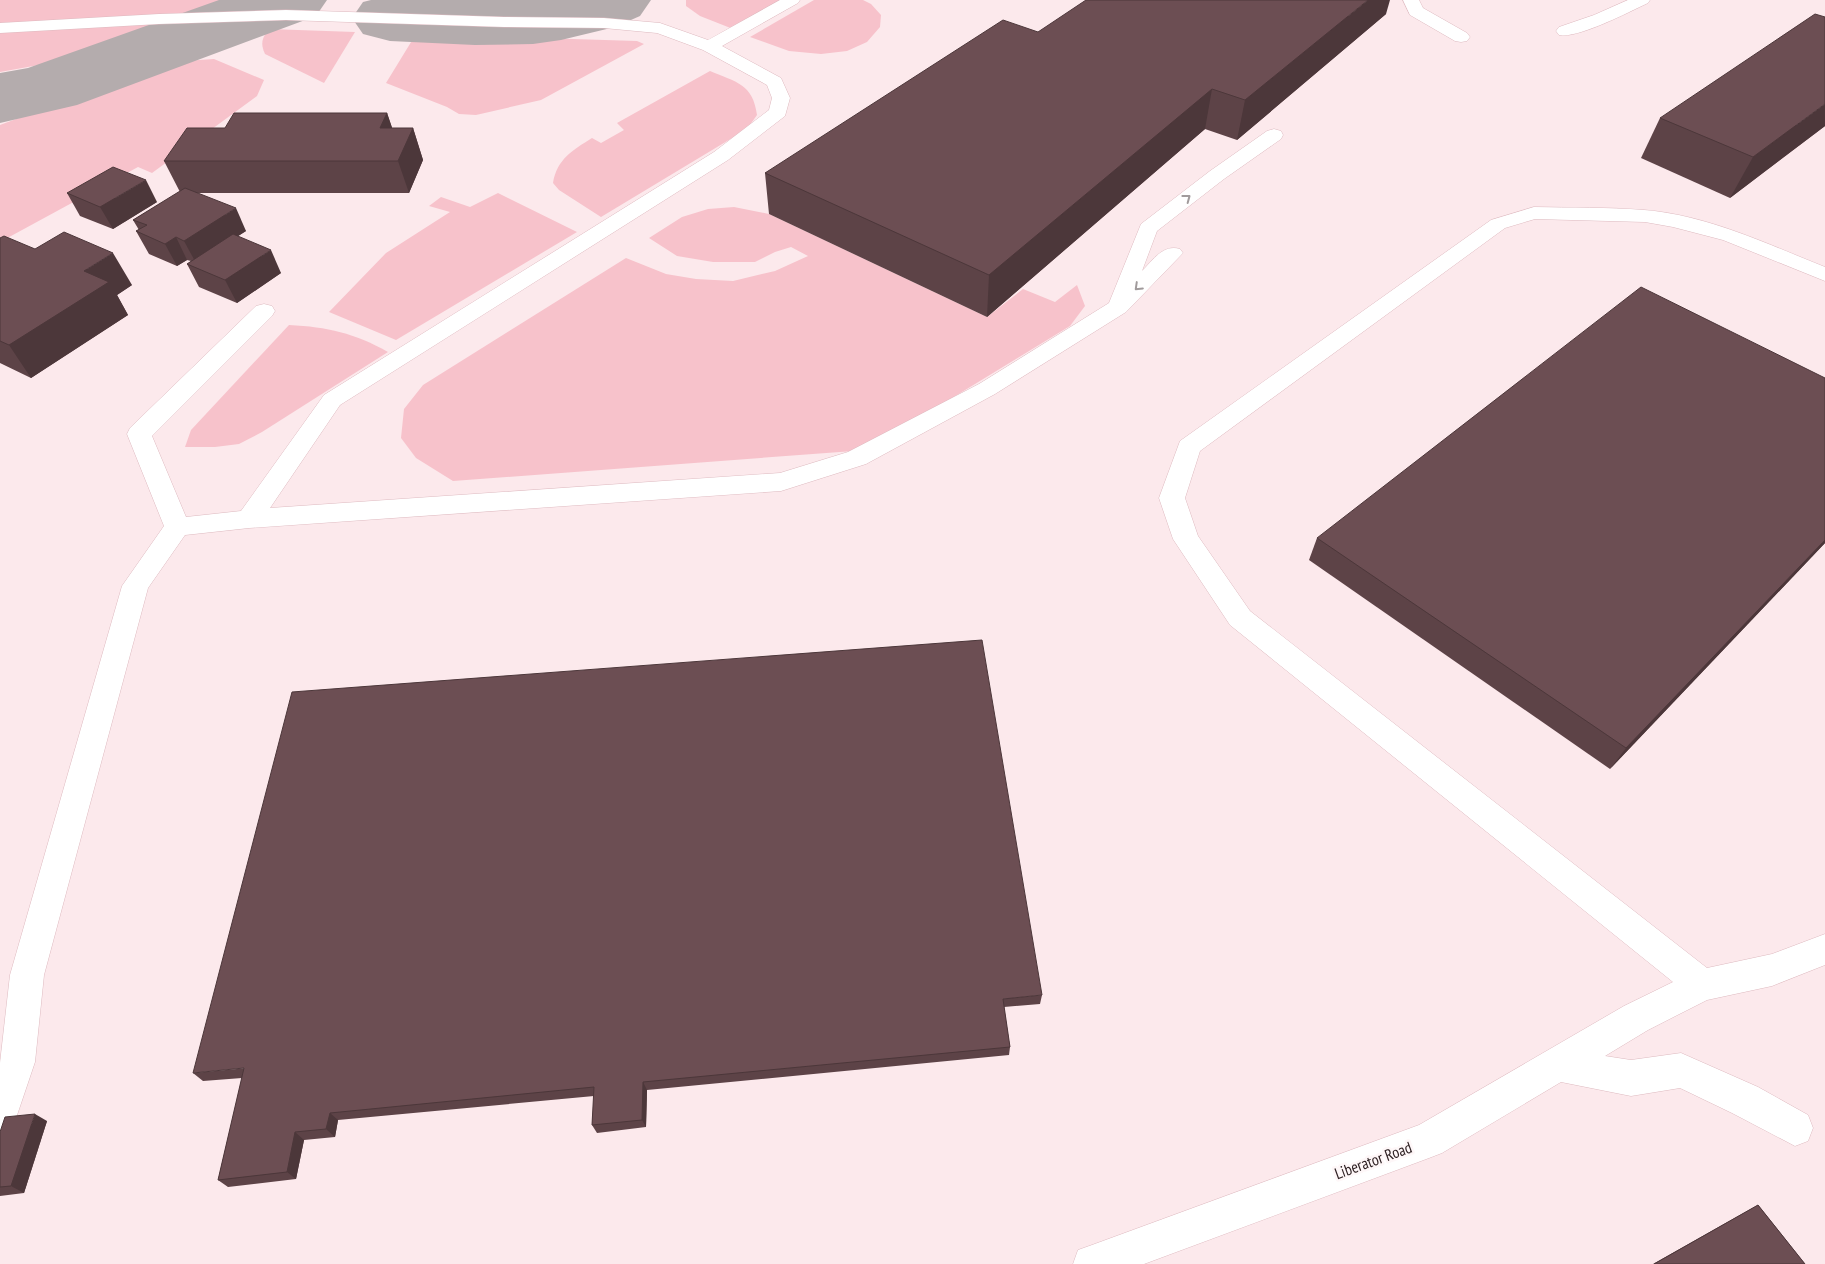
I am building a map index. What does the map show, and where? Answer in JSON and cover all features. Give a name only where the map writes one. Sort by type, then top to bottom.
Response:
[{"type":"street","points":[[159,19],[163,0]]},
{"type":"street","points":[[709,46],[792,0]]},
{"type":"street","points":[[1411,0],[1416,11],[1461,37]]},
{"type":"street","points":[[1565,31],[1600,19],[1642,0]]},
{"type":"street","points":[[0,28],[159,19],[286,15],[504,22],[604,22],[660,28],[709,46],[775,82],[781,98],[778,112],[721,156],[332,400],[249,519]]},
{"type":"street","points":[[1118,307],[1148,228],[1217,175],[1274,135]]},
{"type":"street","points":[[1702,985],[1240,618],[1186,539],[1172,498],[1189,447],[1498,224],[1534,212],[1644,216],[1675,221],[1730,236],[1825,275]]},
{"type":"street","points":[[0,1114],[18,1062],[27,975],[135,586],[177,527],[249,519],[782,482],[857,458],[987,389],[1118,307],[1174,253]]},
{"type":"street","points":[[177,527],[140,434],[264,311]]},
{"type":"street","name":"Liberator Road","points":[[1092,1264],[1429,1140],[1636,1018],[1702,985],[1772,970],[1825,949]]},
{"type":"street","points":[[1558,1064],[1630,1078],[1682,1070],[1745,1100],[1795,1128]]},
{"type":"shaded area","points":[[0,0],[1825,0],[1825,1264],[0,1264]],"holes":[[[647,1090],[645,1127],[597,1132]]]},
{"type":"shaded area","points":[[0,0],[254,0],[222,12],[0,23]]},
{"type":"shaded area","points":[[451,0],[557,0],[511,6]]},
{"type":"shaded area","points":[[686,0],[784,0],[733,29],[700,16],[686,6]]},
{"type":"shaded area","points":[[814,0],[863,0],[871,4],[881,15],[880,27],[867,42],[847,51],[821,54],[789,51],[750,37]]},
{"type":"shaded area","points":[[170,22],[180,26],[48,71],[39,65],[0,72],[0,31]]},
{"type":"shaded area","points":[[269,29],[355,32],[324,83],[265,54],[262,41]]},
{"type":"shaded area","points":[[416,34],[637,41],[644,44],[541,100],[476,115],[459,114],[447,107],[386,83]]},
{"type":"shaded area","points":[[214,59],[264,80],[257,96],[152,173],[138,167],[0,242],[0,125],[169,62]]},
{"type":"shaded area","points":[[710,71],[742,86],[752,97],[757,115],[747,129],[601,217],[559,190],[553,183],[562,161],[578,147],[592,138],[601,143],[624,130],[617,123]]},
{"type":"shaded area","points":[[498,193],[577,232],[396,340],[329,312],[386,253],[450,212],[429,206],[441,197],[470,207]]},
{"type":"shaded area","points":[[734,207],[769,214],[987,317],[1023,289],[1055,302],[1077,285],[1085,306],[1070,326],[867,450],[453,481],[416,458],[401,438],[404,409],[423,385],[626,258],[666,274],[696,279],[733,281],[775,271],[808,256],[791,247],[775,252],[755,262],[713,262],[677,256],[649,238],[682,217],[708,209]]},
{"type":"shaded area","points":[[289,325],[316,327],[340,332],[376,345],[388,352],[262,432],[239,444],[215,447],[185,447],[191,430]]},
{"type":"building","points":[[1086,0],[1368,0],[1245,100],[1212,89],[989,275],[765,173],[1003,20],[1038,32]]},
{"type":"building","points":[[1815,14],[1825,17],[1825,104],[1753,157],[1660,118]]},
{"type":"building","points":[[234,113],[387,113],[380,128],[413,128],[398,161],[164,161],[187,128],[225,128]]},
{"type":"building","points":[[113,167],[146,180],[100,207],[67,193]]},
{"type":"building","points":[[185,188],[236,208],[184,241],[176,237],[165,244],[136,231],[147,225],[133,220]]},
{"type":"building","points":[[64,232],[113,253],[84,271],[109,282],[9,345],[0,341],[0,238],[4,236],[35,249]]},
{"type":"building","points":[[233,234],[271,250],[225,280],[187,264]]},
{"type":"building","points":[[1641,287],[1825,378],[1825,540],[1626,748],[1317,538]]},
{"type":"building","points":[[982,640],[1042,995],[1003,999],[1010,1047],[643,1082],[642,1120],[592,1125],[594,1087],[330,1113],[326,1129],[295,1132],[287,1172],[218,1180],[244,1068],[193,1073],[292,692]]},
{"type":"building","points":[[35,1114],[11,1186],[0,1187],[0,1132],[5,1117]]},
{"type":"building","points":[[1758,1205],[1805,1264],[1654,1264]]},
{"type":"taxiway","points":[[0,98],[48,88],[290,0]]},
{"type":"taxiway","points":[[390,18],[475,22],[533,21],[588,11],[614,0]]}]
